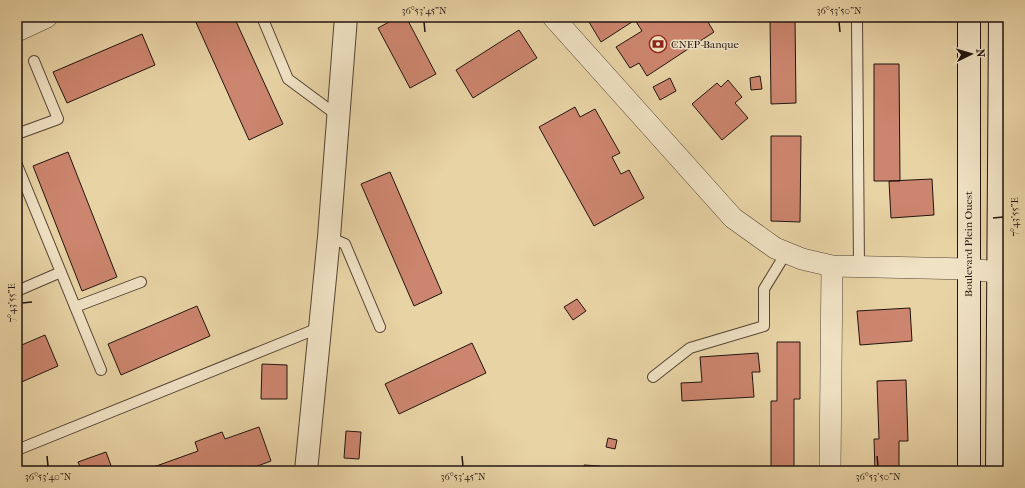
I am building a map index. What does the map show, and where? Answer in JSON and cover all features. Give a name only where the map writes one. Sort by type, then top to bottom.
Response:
[{"type":"main road","points":[[306,471],[329,237],[346,17]]},
{"type":"main road","name":"Boulevard Plein Ouest","points":[[969,17],[969,471]]},
{"type":"main road","points":[[997,471],[1003,272],[1000,17]]},
{"type":"street","points":[[17,30],[47,17]]},
{"type":"street","points":[[553,17],[733,218],[775,248],[802,259],[832,266],[968,269],[1003,272]]},
{"type":"street","points":[[830,471],[832,266]]},
{"type":"lane","points":[[262,17],[288,79],[338,116]]},
{"type":"lane","points":[[857,17],[859,267]]},
{"type":"lane","points":[[17,134],[58,119],[34,61]]},
{"type":"lane","points":[[17,165],[101,370]]},
{"type":"lane","points":[[329,237],[345,244],[380,327]]},
{"type":"lane","points":[[653,377],[690,348],[764,326],[764,289],[786,253]]},
{"type":"lane","points":[[17,291],[61,272]]},
{"type":"lane","points":[[76,307],[141,282]]},
{"type":"lane","points":[[17,450],[321,327]]},
{"type":"building","points":[[234,17],[283,124],[249,140],[194,18]]},
{"type":"building","points":[[398,17],[406,17],[436,74],[410,88],[378,28]]},
{"type":"building","name":"CNEP-Banque","points":[[586,17],[705,17],[714,32],[647,76],[639,63],[630,68],[616,47],[642,31],[635,20],[601,42]]},
{"type":"building","points":[[770,17],[795,17],[796,103],[771,104]]},
{"type":"building","points":[[519,30],[537,58],[473,98],[456,70]]},
{"type":"building","points":[[142,34],[155,65],[67,103],[53,72]]},
{"type":"building","points":[[874,64],[899,64],[900,181],[874,181]]},
{"type":"building","points":[[760,76],[762,89],[751,90],[750,78]]},
{"type":"building","points":[[670,78],[676,91],[660,100],[653,87]]},
{"type":"building","points":[[728,80],[742,97],[735,103],[748,118],[722,140],[692,104],[717,83],[721,87]]},
{"type":"building","points":[[575,107],[580,117],[595,109],[620,153],[612,157],[621,174],[629,170],[644,198],[594,226],[539,127]]},
{"type":"building","points":[[771,136],[801,136],[800,222],[771,221]]},
{"type":"building","points":[[68,152],[117,277],[82,291],[33,166]]},
{"type":"building","points":[[390,172],[442,293],[414,306],[361,184]]},
{"type":"building","points":[[932,179],[934,215],[891,218],[889,181]]},
{"type":"building","points":[[577,299],[586,311],[573,320],[564,307]]},
{"type":"building","points":[[197,306],[210,336],[121,375],[108,344]]},
{"type":"building","points":[[910,308],[912,341],[860,345],[857,311]]},
{"type":"building","points":[[45,335],[58,366],[17,384],[17,347]]},
{"type":"building","points":[[777,342],[800,342],[800,399],[794,399],[794,471],[771,471],[771,401],[777,401]]},
{"type":"building","points":[[472,343],[486,373],[399,414],[385,384]]},
{"type":"building","points":[[758,353],[760,372],[752,372],[754,397],[682,401],[681,383],[702,382],[700,357]]},
{"type":"building","points":[[262,364],[287,365],[287,399],[261,399]]},
{"type":"building","points":[[906,380],[908,441],[899,441],[899,471],[875,471],[874,439],[879,439],[877,381]]},
{"type":"building","points":[[259,427],[271,461],[244,471],[149,471],[148,469],[198,451],[195,442],[222,432],[225,439]]},
{"type":"building","points":[[346,431],[361,432],[359,459],[344,458]]},
{"type":"building","points":[[608,438],[617,440],[615,449],[606,447]]},
{"type":"building","points":[[106,452],[113,471],[82,471],[78,462]]},
{"type":"building","points":[[584,465],[600,466],[600,471],[584,471]]},
{"type":"place","name":"CNEP-Banque","points":[[658,44]]}]
